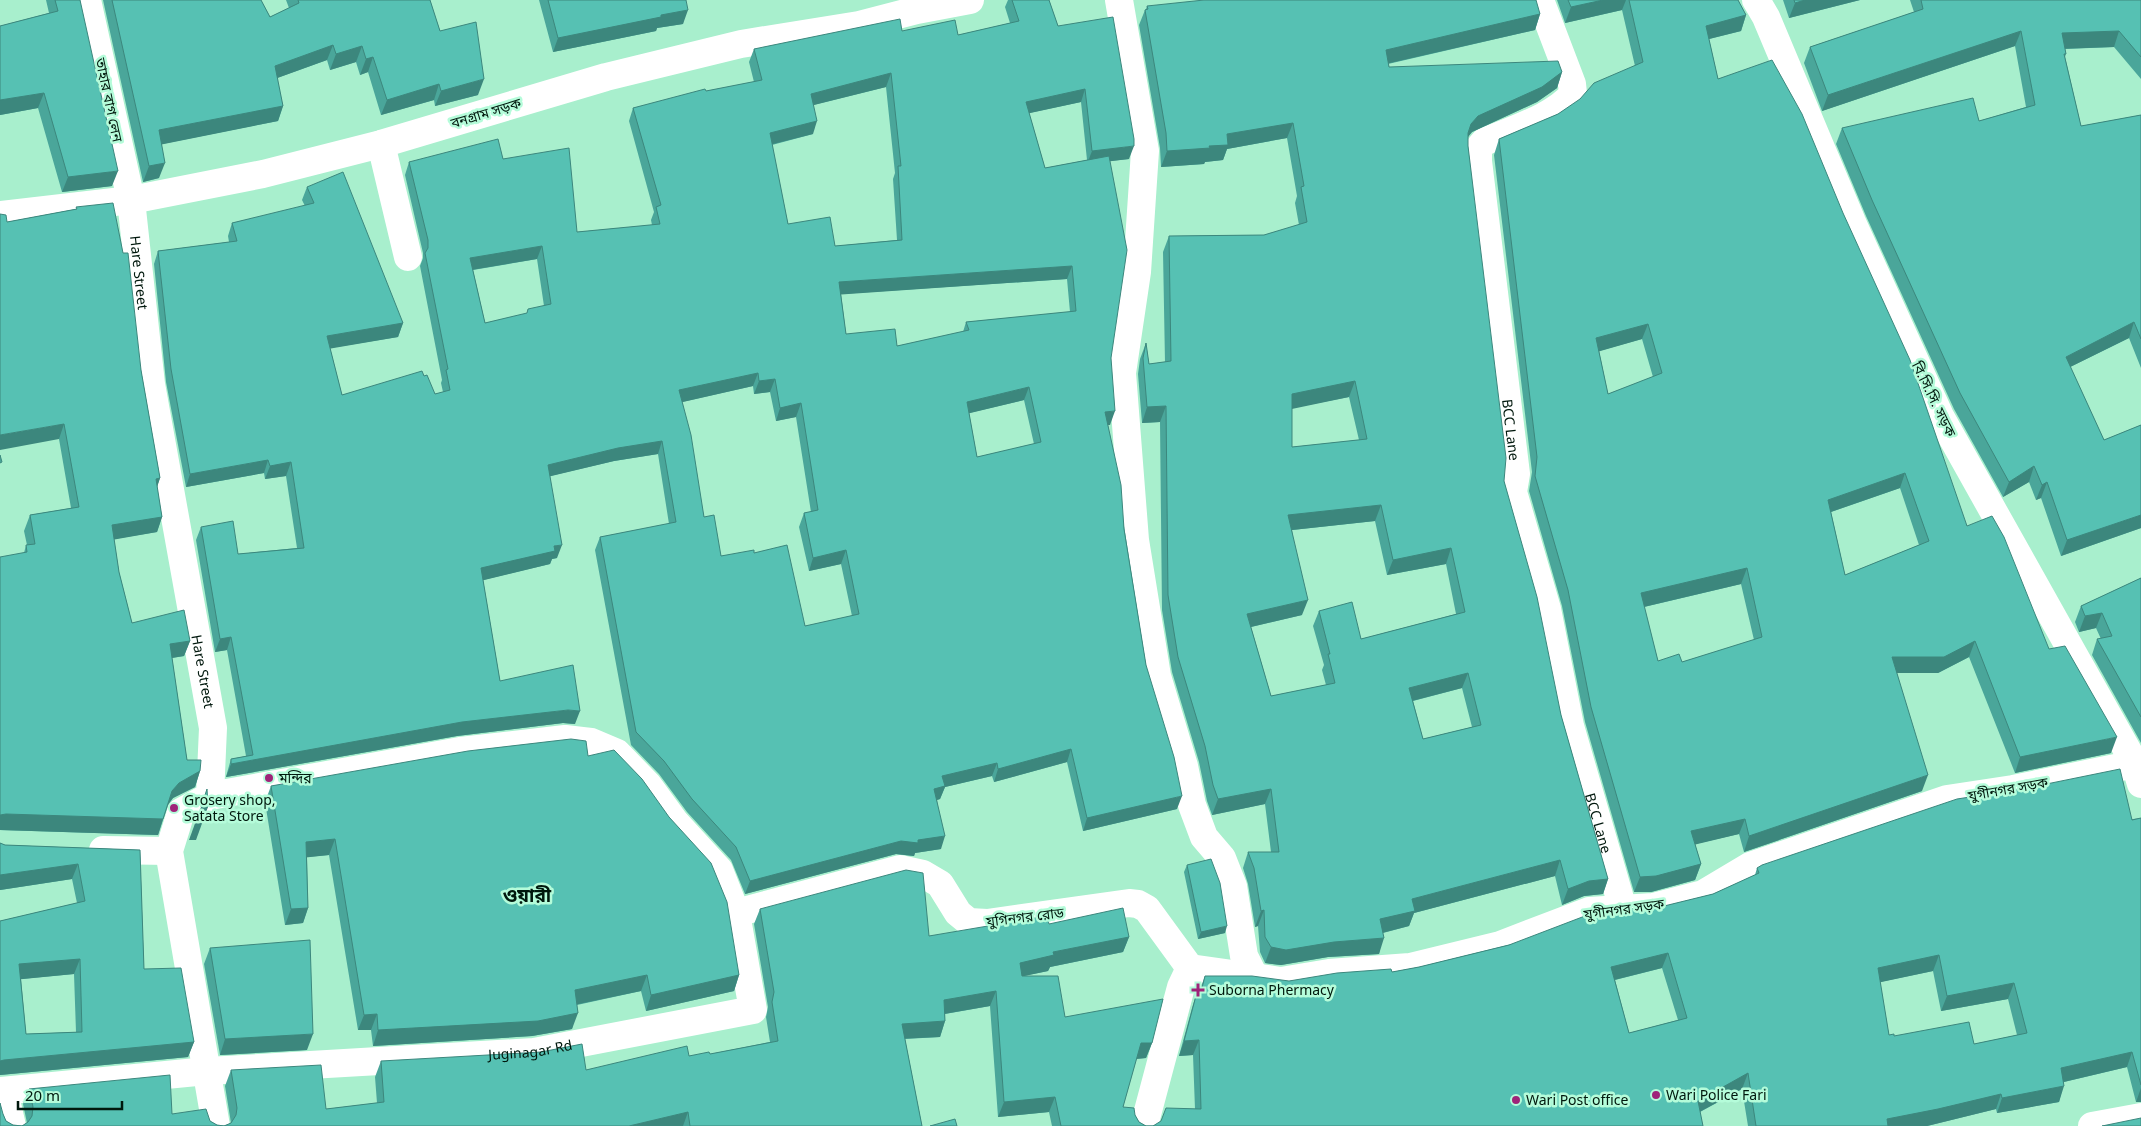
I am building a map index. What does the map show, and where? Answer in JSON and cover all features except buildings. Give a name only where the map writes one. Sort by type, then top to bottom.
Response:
[{"type":"street","name":"তাহার বাগ লেন","points":[[87,0],[131,200]]},
{"type":"street","name":"বনগ্রাম সড়ক","points":[[0,215],[131,200],[263,174],[382,144],[606,76],[741,44],[859,25],[917,10],[970,0]]},
{"type":"street","points":[[1119,0],[1144,152],[1137,272],[1122,373],[1135,540],[1157,676],[1184,766],[1192,805],[1204,837],[1222,858],[1233,886],[1244,956],[1254,978]]},
{"type":"street","name":"BCC Lane","points":[[1540,0],[1572,84],[1574,94],[1568,101],[1545,115],[1484,142],[1478,149],[1478,161],[1516,474],[1513,492],[1547,609],[1570,726],[1623,909]]},
{"type":"street","name":"বি.সি.সি. সড়ক","points":[[1756,0],[1766,17],[1852,222],[1940,416],[2138,774]]},
{"type":"street","points":[[382,144],[408,257]]},
{"type":"street","name":"Hare Street","points":[[131,200],[136,260],[151,384],[213,728],[210,796]]},
{"type":"street","points":[[216,1126],[169,851],[181,812],[210,796],[460,751],[565,739],[591,742],[618,753],[648,785],[675,822],[719,870],[736,913]]},
{"type":"street","name":"যুগীনগর সড়ক","points":[[1190,968],[1280,981],[1329,973],[1410,966],[1500,945],[1589,911],[1653,907],[1703,894],[1750,866],[1948,799],[2138,774]]},
{"type":"street","points":[[75,849],[169,851]]},
{"type":"street","name":"যুগিনগর রোড","points":[[736,913],[900,869],[923,874],[940,884],[958,913],[969,922],[986,923],[1129,903],[1138,904],[1147,909],[1190,968]]},
{"type":"street","name":"Juginagar Rd","points":[[207,1071],[534,1052],[753,1010],[736,913]]},
{"type":"street","points":[[1144,1126],[1180,987],[1190,968]]},
{"type":"street","points":[[12,1126],[2,1091],[207,1071]]},
{"type":"street","points":[[2092,1126],[2141,1117]]},
{"type":"place","name":"মন্দির","points":[[269,778]]},
{"type":"place","name":"Grosery shop, Satata Store","points":[[174,808]]},
{"type":"place","name":"Suborna Phermacy","points":[[1198,990]]},
{"type":"place","name":"Wari Police Fari","points":[[1656,1095]]},
{"type":"place","name":"Wari Post office","points":[[1516,1100]]},
{"type":"district","name":"ওয়ারী","points":[[527,895]]}]
